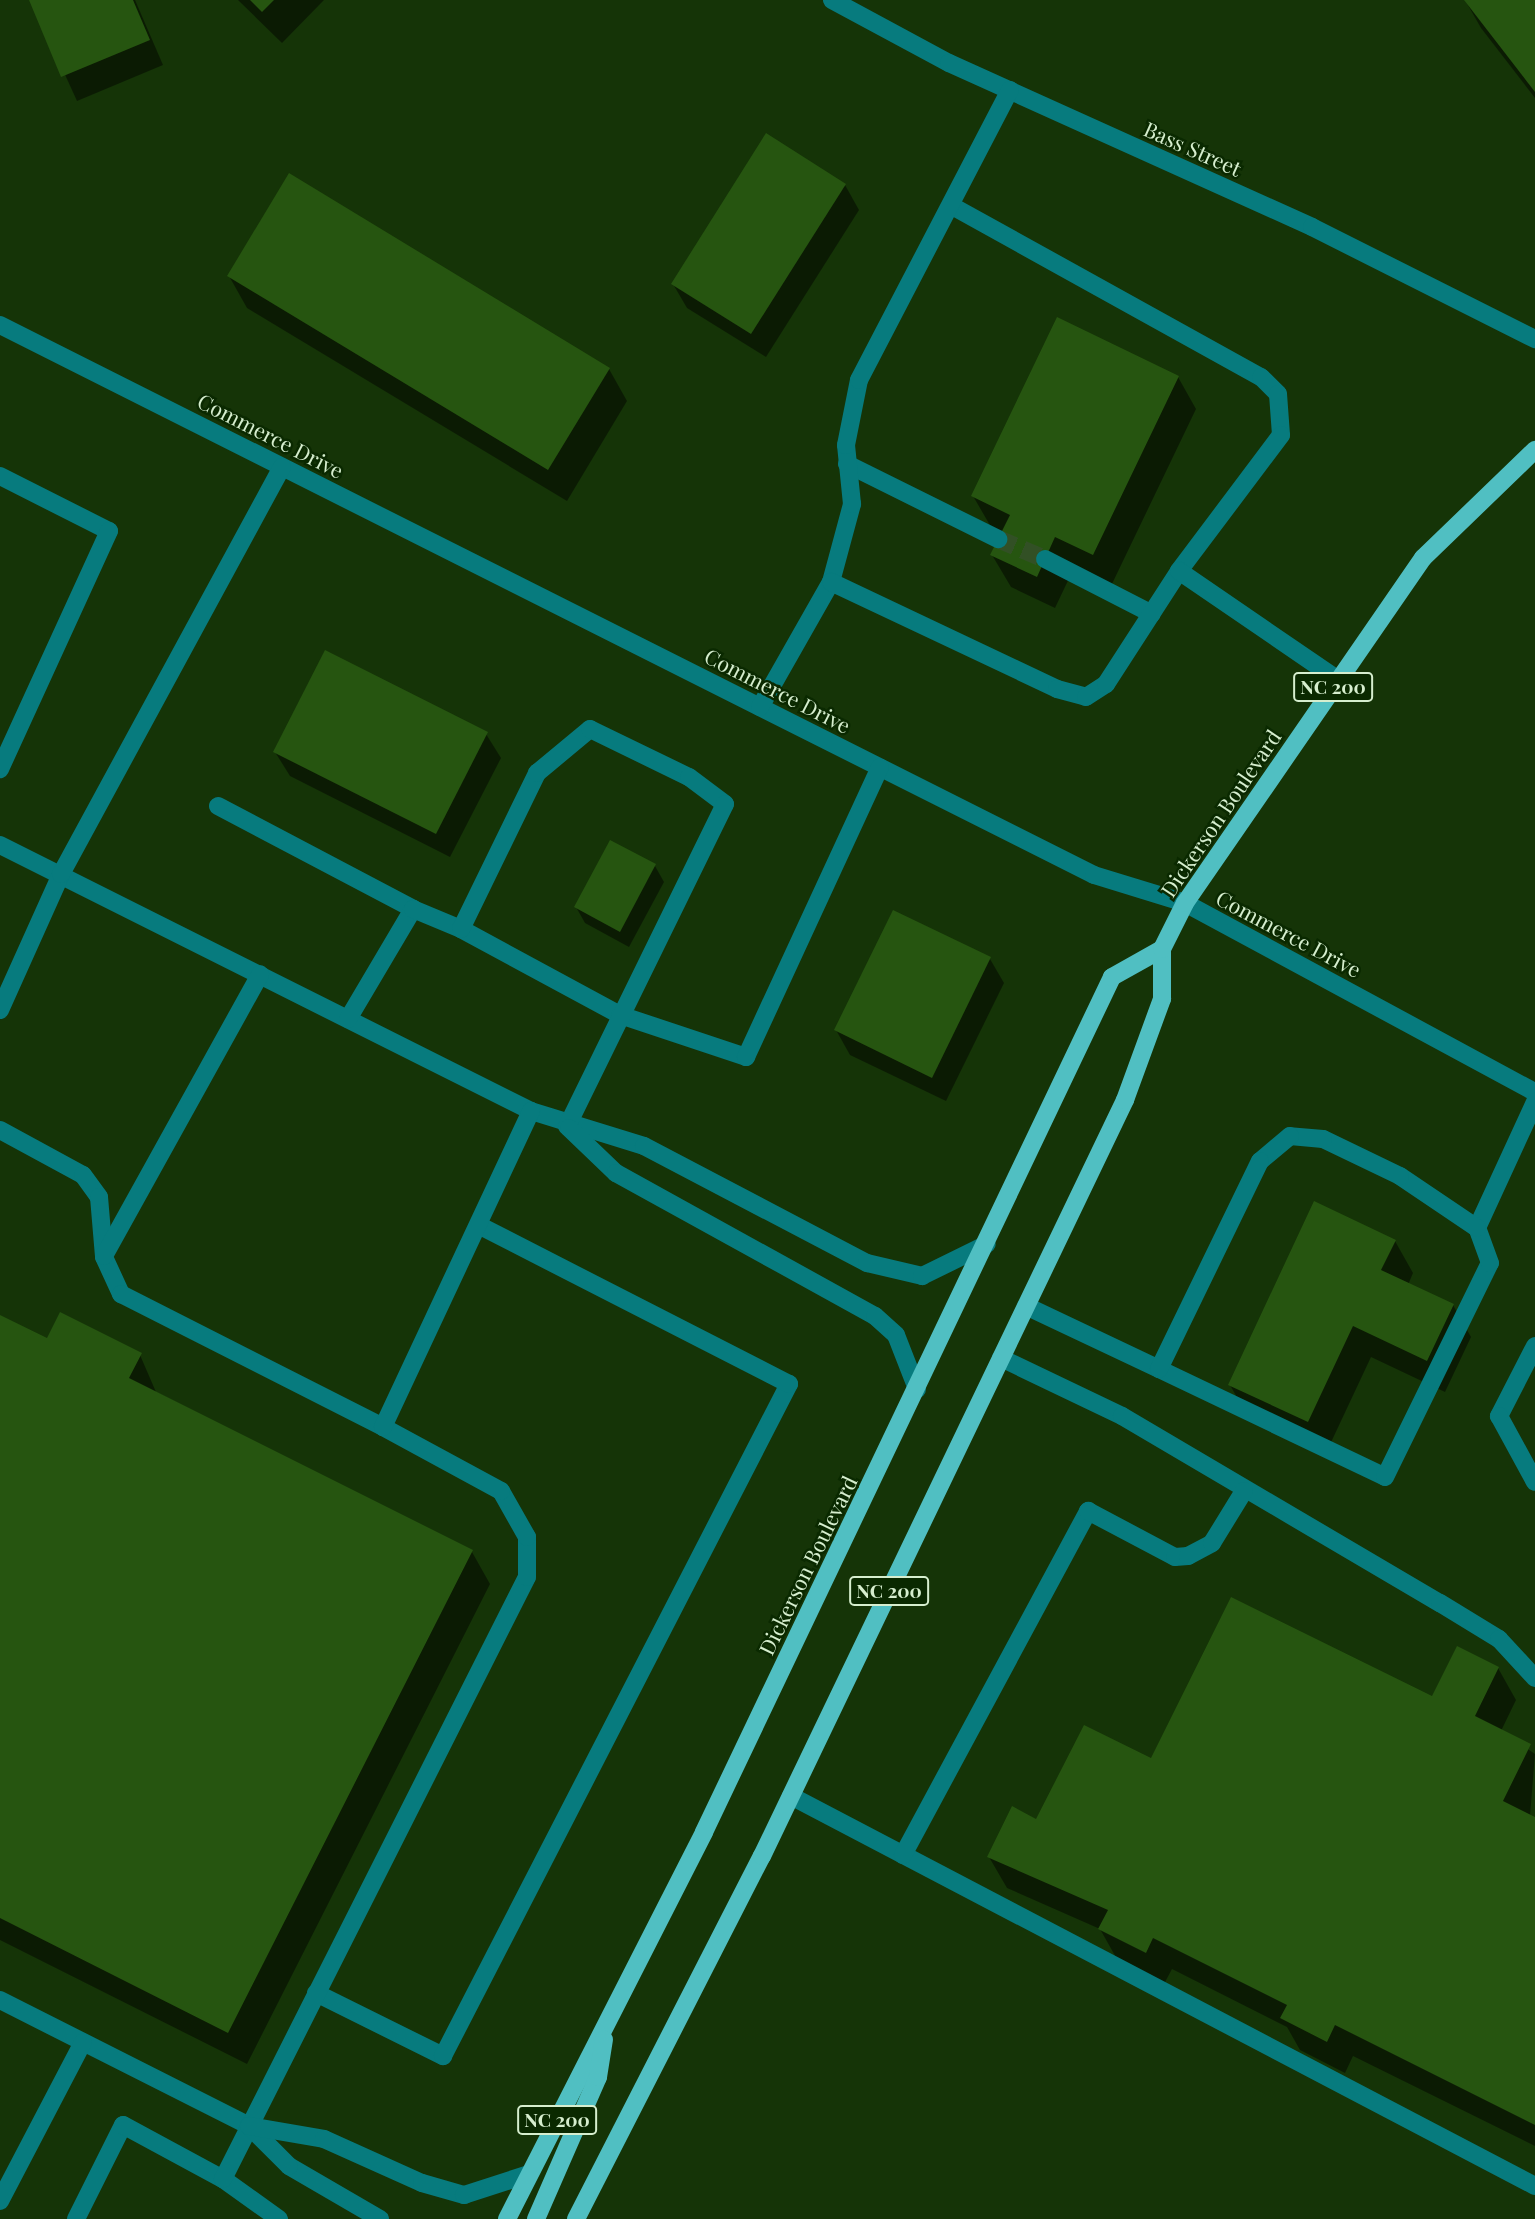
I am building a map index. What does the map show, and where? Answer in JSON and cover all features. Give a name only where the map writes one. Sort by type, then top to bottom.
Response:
[{"type":"main road","name":"Dickerson Boulevard","points":[[576,2219],[791,1796],[1125,1100],[1162,999],[1162,948],[1185,903],[1423,558],[1535,450]]},
{"type":"main road","name":"Dickerson Boulevard","points":[[507,2219],[607,2022],[917,1389],[1112,977],[1162,948]]},
{"type":"main road","name":"NC 200","points":[[536,2219],[598,2077],[607,2022]]},
{"type":"street","name":"Bass Street","points":[[832,0],[1010,90],[1312,227],[1535,339]]},
{"type":"street","points":[[760,707],[831,582],[852,504],[848,464],[849,423],[859,380],[952,206],[1010,90]]},
{"type":"street","points":[[831,582],[1086,696],[1106,684],[1180,571],[1281,435],[1278,394],[1261,377],[952,206]]},
{"type":"street","name":"Commerce Drive","points":[[0,325],[1094,875],[1185,903],[1535,1092]]},
{"type":"street","points":[[848,464],[998,539]]},
{"type":"street","points":[[0,1010],[61,874],[282,467]]},
{"type":"street","points":[[0,476],[109,531],[0,769]]},
{"type":"street","points":[[1045,559],[1152,614]]},
{"type":"street","points":[[1180,571],[1338,680]]},
{"type":"street","points":[[461,929],[537,773],[590,729],[689,777],[725,804],[566,1126]]},
{"type":"street","points":[[218,806],[413,909],[461,929],[620,1015],[746,1057],[880,767]]},
{"type":"street","points":[[0,845],[531,1111],[566,1126],[644,1146],[867,1263],[922,1276],[987,1244]]},
{"type":"street","points":[[348,1019],[413,909]]},
{"type":"street","points":[[104,1257],[260,974]]},
{"type":"street","points":[[1477,1228],[1535,1102]]},
{"type":"street","points":[[383,1427],[531,1111]]},
{"type":"street","points":[[566,1126],[616,1173],[875,1316],[896,1335],[917,1389]]},
{"type":"street","points":[[0,1130],[83,1175],[99,1197],[104,1257],[121,1294],[383,1427],[501,1491],[527,1537],[527,1577],[223,2179]]},
{"type":"street","points":[[1026,1306],[1385,1477],[1490,1263],[1477,1228],[1400,1176],[1322,1139],[1290,1136],[1260,1161],[1159,1369]]},
{"type":"street","points":[[316,1993],[443,2056],[789,1384],[478,1225]]},
{"type":"street","points":[[1535,1346],[1499,1416],[1535,1482]]},
{"type":"street","points":[[1001,1357],[1122,1416],[1244,1491],[1499,1639],[1535,1678]]},
{"type":"street","points":[[903,1855],[1088,1511],[1175,1557],[1188,1556],[1212,1543],[1244,1491]]},
{"type":"street","points":[[791,1796],[1535,2186]]},
{"type":"street","points":[[0,2000],[249,2126],[324,2139],[422,2183],[464,2195],[529,2174]]},
{"type":"street","points":[[0,2201],[83,2042]]},
{"type":"street","points":[[76,2219],[122,2125],[223,2179],[279,2219]]},
{"type":"street","points":[[249,2126],[289,2166],[380,2219]]},
{"type":"building","points":[[29,0],[133,0],[150,40],[61,77]]},
{"type":"building","points":[[250,0],[274,0],[262,12]]},
{"type":"building","points":[[1464,0],[1535,0],[1535,92]]},
{"type":"building","points":[[766,133],[846,184],[751,334],[671,284]]},
{"type":"building","points":[[289,173],[610,368],[548,470],[227,276]]},
{"type":"building","points":[[1057,317],[1179,376],[1093,555],[1055,537],[1037,577],[990,555],[1010,515],[971,496]]},
{"type":"building","points":[[325,650],[488,732],[436,834],[273,752]]},
{"type":"building","points":[[610,840],[656,864],[620,932],[574,907]]},
{"type":"building","points":[[893,910],[991,957],[932,1078],[834,1030]]},
{"type":"building","points":[[1314,1201],[1396,1240],[1381,1270],[1454,1304],[1427,1361],[1353,1326],[1308,1422],[1228,1385]]},
{"type":"building","points":[[60,1312],[142,1353],[129,1378],[473,1550],[228,2033],[0,1918],[0,1315],[47,1338]]},
{"type":"building","points":[[1231,1597],[1432,1696],[1457,1646],[1499,1667],[1475,1716],[1531,1744],[1503,1801],[1535,1817],[1535,2125],[1335,2025],[1327,2042],[1280,2018],[1287,2005],[1153,1938],[1146,1953],[1098,1929],[1108,1910],[987,1857],[1012,1806],[1036,1819],[1084,1725],[1151,1758]]},
{"type":"tunnel","points":[[998,539],[1045,559]]}]
